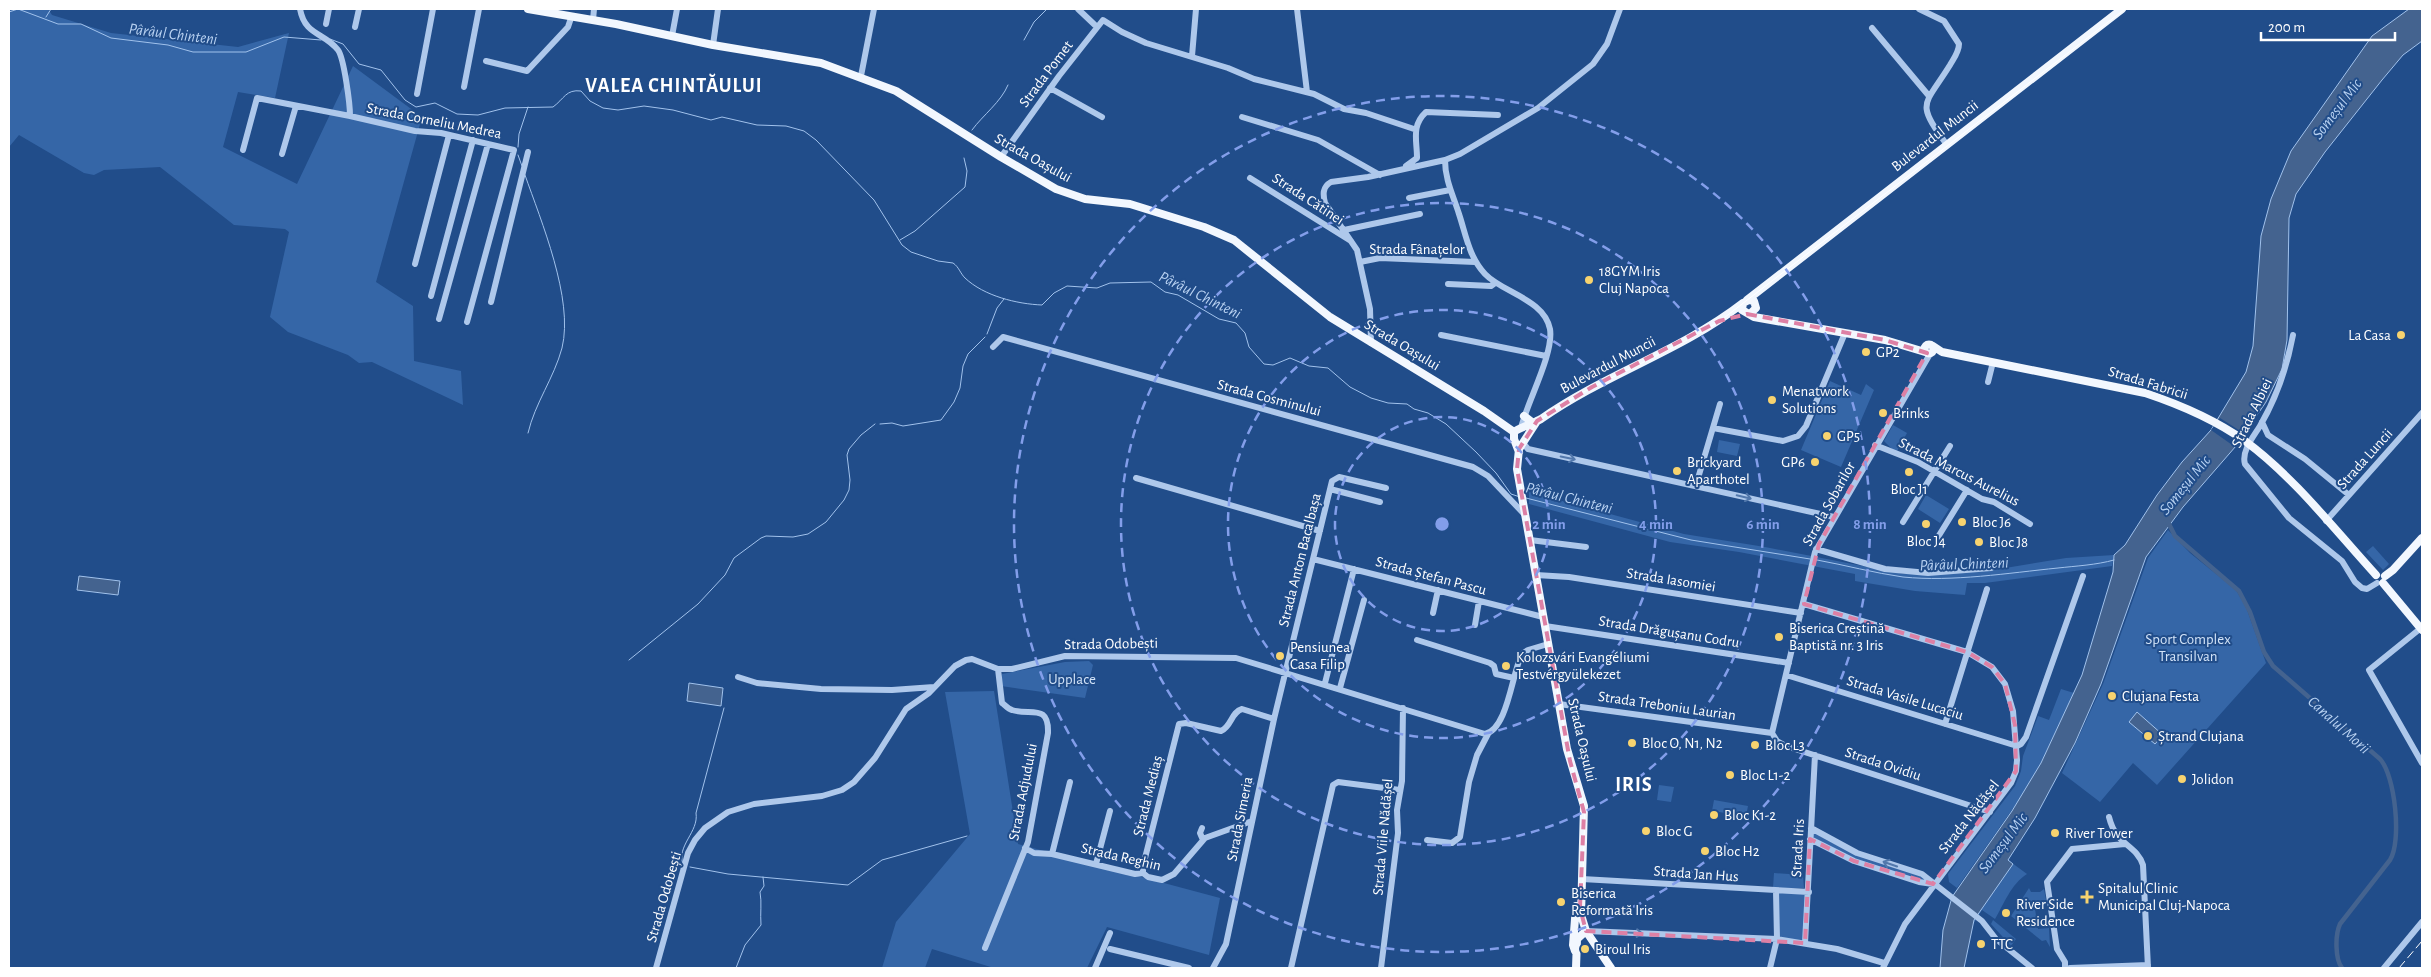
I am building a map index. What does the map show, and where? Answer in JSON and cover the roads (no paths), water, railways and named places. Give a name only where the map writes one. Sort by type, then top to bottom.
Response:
[{"type":"main road","name":"Strada Oașului","points":[[528,9],[572,18],[593,20],[713,45],[821,63],[896,90],[1039,180],[1073,196],[1130,204],[1220,233],[1241,245],[1330,317],[1520,433],[1517,464],[1519,480],[1570,761],[1584,806],[1581,896],[1585,927],[1611,968]]},
{"type":"main road","name":"Bulevardul Muncii","points":[[1523,443],[1520,433],[1535,422],[1592,387],[1678,345],[1719,321],[2122,9]]},
{"type":"main road","name":"Bulevardul Muncii","points":[[1756,307],[1765,286]]},
{"type":"main road","name":"Strada Fabricii","points":[[1745,302],[1754,301],[1756,307],[1774,320]]},
{"type":"main road","points":[[1745,302],[1742,310],[1748,314],[1756,307]]},
{"type":"main road","name":"Bulevardul Muncii","points":[[1719,321],[1748,314]]},
{"type":"main road","name":"Strada Fabricii","points":[[1748,314],[1764,320],[1774,320],[1845,333],[2132,390],[2172,402],[2230,431],[2274,466],[2380,579],[2422,629]]},
{"type":"main road","points":[[1524,416],[1535,422]]},
{"type":"main road","name":"Strada Oașului","points":[[1519,452],[1523,443]]},
{"type":"main road","points":[[2380,579],[2393,570],[2422,538]]},
{"type":"main road","points":[[1575,951],[1573,944],[1576,905],[1581,896]]},
{"type":"main road","points":[[1574,931],[1585,927]]},
{"type":"main road","points":[[1576,968],[1575,951],[1577,938],[1585,927]]},
{"type":"street","points":[[300,9],[305,25],[327,40],[340,53],[350,116]]},
{"type":"street","points":[[326,24],[329,9]]},
{"type":"street","points":[[355,27],[359,9]]},
{"type":"street","points":[[416,94],[433,9]]},
{"type":"street","points":[[464,87],[479,9]]},
{"type":"street","points":[[593,20],[594,9]]},
{"type":"street","points":[[672,36],[677,9]]},
{"type":"street","points":[[713,45],[718,9]]},
{"type":"street","points":[[861,76],[874,9]]},
{"type":"street","points":[[1078,9],[1098,27],[1103,20],[1122,32],[1146,43],[1192,56],[1254,79],[1307,92],[1344,109],[1366,113],[1414,129]]},
{"type":"street","points":[[1192,56],[1196,9]]},
{"type":"street","points":[[1297,9],[1307,92]]},
{"type":"street","points":[[1371,343],[1370,309],[1357,250],[1325,203],[1323,195],[1327,185],[1331,182],[1380,175],[1445,160],[1460,154],[1538,108],[1581,76],[1605,48],[1620,9]]},
{"type":"street","points":[[1919,9],[1944,21],[1959,44],[1956,54],[1929,96],[1926,110],[1947,145]]},
{"type":"street","points":[[486,61],[527,71],[568,27],[572,18]]},
{"type":"street","name":"Strada Pomet","points":[[1001,157],[1050,88],[1098,27]]},
{"type":"street","points":[[1872,28],[1929,96]]},
{"type":"street","points":[[1050,88],[1102,117]]},
{"type":"street","name":"Strada Corneliu Medrea","points":[[243,150],[257,98],[415,131],[449,135],[514,150],[467,322]]},
{"type":"street","points":[[282,154],[296,106]]},
{"type":"street","points":[[1404,168],[1417,158],[1414,129],[1426,112],[1498,114]]},
{"type":"street","points":[[1242,117],[1318,140],[1380,175]]},
{"type":"street","points":[[415,264],[449,135]]},
{"type":"street","points":[[432,296],[473,140]]},
{"type":"street","points":[[439,319],[488,144]]},
{"type":"street","points":[[490,302],[528,152]]},
{"type":"street","name":"Strada Fânațelor","points":[[1445,160],[1450,190],[1475,262],[1495,284],[1526,300],[1541,312],[1550,330],[1546,356],[1524,416],[1520,433]]},
{"type":"street","name":"Strada Cătinei","points":[[1250,178],[1352,241]]},
{"type":"street","points":[[1409,198],[1450,190]]},
{"type":"street","points":[[1344,230],[1420,214]]},
{"type":"street","name":"Strada Fânațelor","points":[[1360,262],[1380,258],[1475,262]]},
{"type":"street","points":[[1448,284],[1491,286],[1495,284]]},
{"type":"street","points":[[1713,428],[1784,441],[1798,436],[1806,426],[1845,333]]},
{"type":"street","points":[[1441,335],[1546,356]]},
{"type":"street","name":"Strada Albiei","points":[[2293,335],[2285,371],[2244,456],[2244,464],[2289,518],[2342,561],[2359,586],[2367,589],[2380,579]]},
{"type":"street","name":"Strada Cosminului","points":[[993,347],[1003,338],[1473,467],[1488,476],[1525,511]]},
{"type":"street","name":"Strada Sobarilor","points":[[1772,733],[1816,552],[1928,351]]},
{"type":"street","points":[[1988,382],[1993,362]]},
{"type":"street","points":[[1696,485],[1720,404]]},
{"type":"street","name":"Strada Luncii","points":[[2326,520],[2422,413]]},
{"type":"street","points":[[2262,422],[2268,435],[2310,462],[2349,495]]},
{"type":"street","points":[[2253,438],[2268,435]]},
{"type":"street","points":[[1523,443],[1530,449],[1696,485],[1834,518]]},
{"type":"street","name":"Strada Marcus Aurelius","points":[[1875,445],[1934,471],[1982,500],[1994,502],[2030,524]]},
{"type":"street","points":[[1903,522],[1950,446]]},
{"type":"street","name":"Strada Anton Bacalbașa","points":[[1286,672],[1334,479],[1339,477],[1386,488]]},
{"type":"street","points":[[1136,478],[1320,531]]},
{"type":"street","points":[[1330,489],[1380,502]]},
{"type":"street","points":[[1938,537],[1967,490]]},
{"type":"street","points":[[1530,540],[1586,547]]},
{"type":"street","points":[[1816,552],[1885,569],[1928,573],[1991,568]]},
{"type":"street","name":"Strada Ștefan Pascu","points":[[1313,559],[1543,617]]},
{"type":"street","points":[[1325,683],[1354,569]]},
{"type":"street","name":"Strada Iasomiei","points":[[1536,575],[1578,579],[1801,613]]},
{"type":"street","points":[[2017,746],[2026,737],[2083,576]]},
{"type":"street","points":[[1945,724],[1987,589]]},
{"type":"street","points":[[1433,613],[1438,590]]},
{"type":"street","points":[[1340,688],[1364,600]]},
{"type":"street","points":[[1475,625],[1479,601]]},
{"type":"street","name":"Strada Nădășel","points":[[1804,604],[1967,652],[1992,667],[2005,684],[2013,711],[2017,746],[2016,771],[2011,783],[1933,884],[1906,924],[1883,965]]},
{"type":"street","name":"Strada Drăgușanu Codru","points":[[1545,626],[1788,663]]},
{"type":"street","points":[[2422,629],[2369,670],[2422,763]]},
{"type":"street","points":[[1417,640],[1492,664],[1496,674],[1514,678]]},
{"type":"street","points":[[1427,840],[1452,843],[1460,837],[1469,782],[1477,755],[1488,734],[1494,730],[1502,716],[1524,652],[1548,644]]},
{"type":"street","name":"Strada Odobești","points":[[656,968],[688,853],[695,840],[705,828],[728,812],[754,804],[822,796],[842,790],[854,782],[875,758],[906,709],[934,687],[955,666],[966,660],[972,659],[998,669],[1012,668],[1065,656],[1236,658],[1325,683],[1488,734]]},
{"type":"street","name":"Strada Adjudului","points":[[985,948],[1025,848],[1049,724],[1045,716],[1036,711],[1011,710],[1002,703],[998,669]]},
{"type":"street","name":"Strada Simeria","points":[[1213,968],[1226,944],[1274,719],[1286,672]]},
{"type":"street","name":"Strada Vasile Lucaciu","points":[[1786,675],[2017,746]]},
{"type":"street","points":[[738,677],[757,683],[821,689],[892,690],[934,687]]},
{"type":"street","name":"Strada Treboniu Laurian","points":[[1559,704],[1772,733]]},
{"type":"street","name":"Strada Viile Nădășel","points":[[1381,968],[1398,833],[1397,810],[1400,790],[1403,708]]},
{"type":"street","name":"Strada Mediaș","points":[[1143,873],[1142,866],[1179,724],[1186,723],[1221,731],[1230,724],[1236,712],[1242,709],[1274,719]]},
{"type":"street","name":"Strada Ovidiu","points":[[1772,733],[1782,744],[1990,812]]},
{"type":"street","name":"Strada Iris","points":[[1805,943],[1815,754]]},
{"type":"street","points":[[1052,854],[1070,782]]},
{"type":"street","points":[[1291,968],[1333,785],[1338,782],[1400,790]]},
{"type":"street","points":[[1096,864],[1110,811]]},
{"type":"street","points":[[2070,968],[2148,966],[2143,865],[2141,859],[2115,834],[2109,817]]},
{"type":"street","name":"Strada Reghin","points":[[1025,848],[1034,853],[1052,854],[1134,874],[1143,873],[1159,880],[1166,879],[1178,869],[1203,840],[1252,822]]},
{"type":"street","points":[[1202,828],[1200,833],[1203,840]]},
{"type":"street","points":[[1811,828],[1857,853],[1922,874],[1978,918],[1996,939],[2032,968]]},
{"type":"street","points":[[1810,838],[1854,861],[1919,882],[1933,884]]},
{"type":"street","points":[[2065,968],[2065,962],[2057,949],[2047,882],[2072,849],[2125,844]]},
{"type":"street","name":"Strada Jan Hus","points":[[1582,879],[1809,892]]},
{"type":"street","name":"Strada Iris","points":[[1770,968],[1777,939],[1776,891]]},
{"type":"street","points":[[2384,968],[2422,922]]},
{"type":"street","points":[[1585,927],[1777,939],[1837,949],[1883,965]]},
{"type":"street","points":[[1095,968],[1110,933]]},
{"type":"street","points":[[1110,949],[1189,968]]},
{"type":"water","name":"Someșul Mic","points":[[2409,9],[2422,9],[2422,41],[2403,55],[2382,80],[2325,152],[2296,194],[2289,218],[2287,340],[2282,369],[2266,402],[2236,446],[2183,507],[2146,557],[2101,684],[2075,743],[2035,818],[2008,860],[2013,864],[1974,920],[1964,968],[1940,968],[1943,930],[1952,897],[2012,811],[2041,763],[2082,675],[2113,572],[2114,555],[2125,545],[2157,495],[2182,462],[2211,430],[2246,372],[2253,346],[2261,236],[2271,199],[2291,151],[2372,36]]},
{"type":"water","points":[[79,576],[120,581],[118,595],[77,590]]},
{"type":"water","points":[[689,683],[723,688],[721,706],[687,701]]},
{"type":"water","points":[[2137,712],[2163,735],[2155,744],[2129,722]]},
{"type":"waterway","name":"Pârâul Chinteni","points":[[9,12],[18,9],[58,24],[81,24],[111,38],[168,45],[193,52],[246,52],[284,37],[321,40]]},
{"type":"waterway","points":[[46,17],[51,9]]},
{"type":"waterway","points":[[1024,40],[1034,22],[1047,9]]},
{"type":"waterway","name":"Pârâul Chinteni","points":[[330,39],[343,44],[359,64],[381,70],[405,100],[416,107],[435,103],[457,114],[478,115],[505,108],[553,107],[568,93],[581,91],[590,101],[603,108],[618,110],[644,106],[673,110],[711,120],[722,117],[757,125],[786,126],[804,131],[816,140],[874,200],[902,245],[911,252],[938,261],[953,263],[965,278],[982,290],[1012,301],[1042,305],[1054,293],[1067,286],[1097,288],[1110,283],[1151,282],[1165,292],[1178,295],[1219,319],[1236,323],[1245,333],[1249,347],[1264,364],[1273,365],[1290,358],[1309,366],[1328,368],[1350,387],[1371,398],[1388,403],[1407,404],[1414,409],[1428,413],[1446,424],[1496,473],[1511,494],[1520,497]]},
{"type":"waterway","points":[[972,130],[1001,97],[1008,85]]},
{"type":"waterway","points":[[518,147],[519,134],[528,107]]},
{"type":"waterway","points":[[518,155],[522,166]]},
{"type":"waterway","points":[[900,240],[915,231],[965,187],[967,171],[964,158]]},
{"type":"waterway","points":[[525,175],[554,260],[564,307],[565,328],[559,359],[535,411],[528,433]]},
{"type":"waterway","points":[[987,334],[997,308],[1004,299]]},
{"type":"waterway","points":[[880,424],[892,423],[903,426],[941,420],[954,402],[960,388],[963,366],[968,354],[985,337]]},
{"type":"waterway","points":[[629,660],[698,604],[725,575],[734,558],[761,538],[766,536],[793,537],[808,534],[826,522],[844,500],[849,490],[850,480],[847,455],[849,449],[861,435],[875,424]]},
{"type":"waterway","name":"Pârâul Chinteni","points":[[1526,498],[1691,540],[1810,559]]},
{"type":"waterway","name":"Canalul Morii","points":[[2167,520],[2175,536],[2239,591],[2250,612],[2264,652],[2273,666],[2380,759],[2390,779],[2396,824],[2394,851],[2390,860],[2340,924],[2336,947],[2342,968]]},
{"type":"waterway","name":"Pârâul Chinteni","points":[[1817,560],[1903,577],[1922,578],[1961,578],[2086,565],[2114,560]]},
{"type":"waterway","points":[[683,864],[682,851],[696,820],[696,813],[724,708]]},
{"type":"waterway","points":[[690,867],[728,874],[848,885],[882,860],[967,836]]},
{"type":"waterway","points":[[736,968],[745,945],[761,925],[760,892],[764,886],[763,877]]},
{"type":"tram line","points":[[1614,968],[1590,935],[1582,918],[1585,806],[1570,761],[1518,469],[1519,456],[1527,437],[1539,421],[1564,403],[1680,344],[1720,321],[2125,9]]},
{"type":"railway","points":[[2399,968],[2422,941]]},
{"type":"place","name":"18GYM Iris Cluj Napoca","points":[[1589,280]]},
{"type":"place","name":"La Casa","points":[[2401,335]]},
{"type":"place","name":"GP2","points":[[1866,352]]},
{"type":"place","name":"Menatwork Solutions","points":[[1772,400]]},
{"type":"place","name":"Brinks","points":[[1883,413]]},
{"type":"place","name":"GP5","points":[[1827,436]]},
{"type":"place","name":"GP6","points":[[1815,462]]},
{"type":"place","name":"Brickyard Aparthotel","points":[[1677,471]]},
{"type":"place","name":"Bloc J1","points":[[1909,472]]},
{"type":"place","name":"Bloc J6","points":[[1962,522]]},
{"type":"place","name":"Bloc J4","points":[[1926,524]]},
{"type":"place","name":"Bloc J8","points":[[1979,542]]},
{"type":"place","name":"Biserica Creștină Baptistă nr. 3 Iris","points":[[1779,637]]},
{"type":"place","name":"Pensiunea Casa Filip","points":[[1280,656]]},
{"type":"place","name":"Kolozsvári Evangéliumi Testvérgyülekezet","points":[[1506,666]]},
{"type":"place","name":"Clujana Festa","points":[[2112,696]]},
{"type":"place","name":"Ștrand Clujana","points":[[2148,736]]},
{"type":"place","name":"Bloc O, N1, N2","points":[[1632,743]]},
{"type":"place","name":"Bloc L3","points":[[1755,745]]},
{"type":"place","name":"Bloc L1-2","points":[[1730,775]]},
{"type":"place","name":"Jolidon","points":[[2182,779]]},
{"type":"place","name":"Bloc K1-2","points":[[1714,815]]},
{"type":"place","name":"Bloc G","points":[[1646,831]]},
{"type":"place","name":"River Tower","points":[[2055,833]]},
{"type":"place","name":"Bloc H2","points":[[1705,851]]},
{"type":"place","name":"Spitalul Clinic Municipal Cluj-Napoca","points":[[2087,897]]},
{"type":"place","name":"Biserica Reformată Iris","points":[[1561,902]]},
{"type":"place","name":"River Side Residence","points":[[2006,913]]},
{"type":"place","name":"TTC","points":[[1981,944]]},
{"type":"place","name":"Biroul Iris","points":[[1585,949]]},
{"type":"district","name":"VALEA CHINTĂULUI","points":[[674,86]]},
{"type":"district","name":"IRIS","points":[[1634,785]]},
{"type":"park label","name":"Sport Complex Transilvan","points":[[2188,648]]},
{"type":"park label","name":"Upplace","points":[[1072,679]]}]
